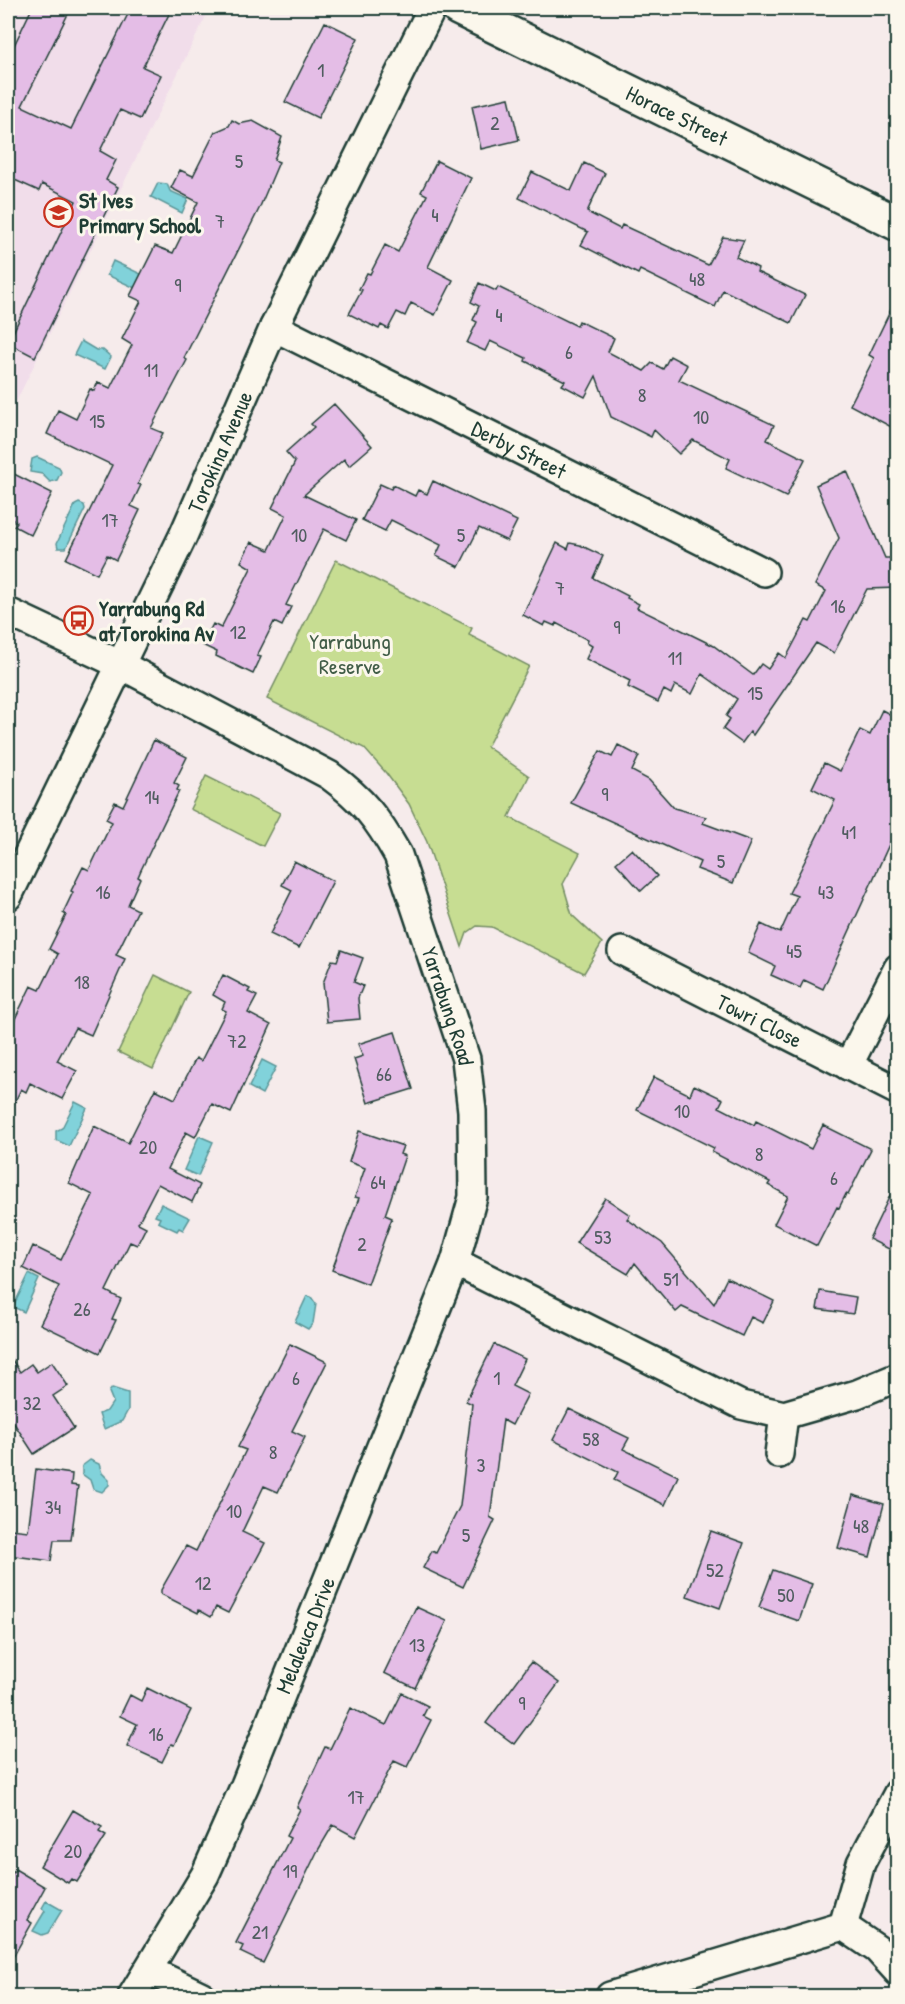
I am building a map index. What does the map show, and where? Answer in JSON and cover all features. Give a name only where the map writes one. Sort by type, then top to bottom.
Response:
[{"type":"main road","name":"Horace Street","points":[[458,8],[897,224]]},
{"type":"street","name":"Torokina Avenue","points":[[8,896],[183,536],[274,327],[432,8]]},
{"type":"street","name":"Derby Street","points":[[274,327],[764,572]]},
{"type":"street","name":"Yarrabung Road","points":[[8,612],[121,665],[329,775],[359,797],[380,824],[398,855],[466,1059],[472,1111],[473,1197],[455,1262]]},
{"type":"street","name":"Towri Close","points":[[622,951],[897,1091]]},
{"type":"street","points":[[848,1066],[897,968]]},
{"type":"street","points":[[455,1262],[741,1405],[784,1415],[857,1394],[897,1377]]},
{"type":"street","name":"Melaleuca Drive","points":[[132,1996],[205,1875],[245,1785],[455,1262]]},
{"type":"street","points":[[779,1454],[784,1415]]},
{"type":"street","points":[[843,1926],[861,1863],[897,1793]]},
{"type":"street","points":[[843,1926],[877,1949],[897,1972]]},
{"type":"street","points":[[610,1996],[843,1926]]},
{"type":"street","points":[[148,1970],[202,1996]]},
{"type":"shaded area","name":"St Ives Primary School","points":[[8,8],[210,8],[8,418]]},
{"type":"green space","name":"Yarrabung Reserve","points":[[336,560],[472,628],[469,635],[529,666],[487,747],[529,776],[509,817],[580,853],[563,884],[572,915],[602,943],[584,973],[492,927],[477,926],[467,933],[462,947],[427,842],[409,804],[386,773],[364,748],[267,699]]},
{"type":"green space","points":[[206,776],[280,813],[263,846],[190,809]]},
{"type":"green space","points":[[155,975],[189,992],[153,1069],[118,1052]]},
{"type":"water","points":[[158,183],[167,184],[170,191],[188,199],[182,213],[151,197]]},
{"type":"water","points":[[113,261],[141,274],[135,288],[107,275]]},
{"type":"water","points":[[81,341],[96,350],[103,350],[111,357],[105,369],[74,355]]},
{"type":"water","points":[[37,457],[59,467],[61,472],[57,480],[50,482],[42,474],[30,472],[32,459]]},
{"type":"water","points":[[79,503],[84,505],[85,509],[66,548],[58,548],[57,543],[75,505]]},
{"type":"water","points":[[262,1060],[276,1067],[262,1094],[249,1087]]},
{"type":"water","points":[[75,1102],[87,1108],[69,1146],[56,1140],[56,1131],[62,1128]]},
{"type":"water","points":[[199,1136],[213,1142],[198,1176],[184,1170]]},
{"type":"water","points":[[161,1204],[190,1218],[183,1230],[179,1228],[177,1231],[158,1222],[160,1218],[155,1216]]},
{"type":"water","points":[[29,1274],[39,1279],[24,1312],[13,1307]]},
{"type":"water","points":[[307,1296],[311,1297],[316,1304],[313,1323],[308,1329],[295,1322]]},
{"type":"water","points":[[112,1388],[128,1393],[128,1410],[122,1421],[104,1429],[99,1414],[107,1411],[113,1402],[109,1392]]},
{"type":"water","points":[[90,1460],[99,1464],[102,1473],[109,1480],[109,1485],[102,1492],[93,1489],[90,1480],[82,1474],[82,1466]]},
{"type":"water","points":[[46,1901],[62,1910],[48,1933],[42,1935],[33,1931],[45,1911],[42,1908]]},
{"type":"building","points":[[32,8],[71,8],[22,106],[71,129],[131,8],[172,8],[143,67],[161,75],[140,119],[120,110],[100,151],[116,160],[106,180],[118,187],[35,357],[8,343],[76,201],[42,184],[39,191],[8,177],[8,58]]},
{"type":"building","points":[[325,22],[358,38],[318,118],[285,102]]},
{"type":"building","points":[[509,98],[519,140],[481,149],[472,106]]},
{"type":"building","points":[[232,120],[239,124],[253,121],[282,137],[274,160],[279,162],[259,209],[184,358],[187,360],[151,428],[163,433],[138,484],[141,485],[131,506],[140,510],[116,560],[107,555],[97,574],[66,559],[112,465],[47,434],[58,410],[76,419],[90,389],[94,391],[98,382],[110,388],[132,345],[122,339],[141,301],[130,296],[155,246],[173,253],[198,202],[171,188],[180,170],[193,176],[215,132],[229,126]]},
{"type":"building","points":[[437,161],[471,178],[428,267],[453,280],[435,315],[411,303],[405,316],[397,312],[388,329],[381,325],[379,329],[349,314],[362,290],[359,289],[367,273],[370,274],[385,245],[398,252],[427,195],[421,192]]},
{"type":"building","points":[[584,163],[605,173],[587,212],[620,229],[622,225],[708,265],[723,237],[744,240],[736,257],[758,268],[757,272],[805,295],[791,323],[723,290],[715,307],[640,270],[638,274],[581,245],[588,232],[519,198],[532,172],[571,191]]},
{"type":"building","points":[[479,283],[496,291],[498,287],[577,326],[579,321],[614,338],[608,352],[644,371],[652,363],[663,369],[670,356],[687,365],[679,380],[774,425],[767,440],[805,459],[786,497],[726,468],[730,459],[693,440],[679,454],[654,430],[651,437],[611,417],[596,376],[585,397],[562,385],[565,381],[525,361],[526,358],[490,341],[485,351],[467,343],[477,322],[473,320],[479,306],[471,302]]},
{"type":"building","points":[[897,297],[897,430],[850,405],[874,358],[869,355]]},
{"type":"building","points":[[334,404],[372,446],[349,466],[344,459],[304,495],[356,520],[346,540],[324,529],[286,605],[291,607],[282,626],[274,622],[257,656],[261,657],[253,674],[216,656],[217,652],[202,645],[213,624],[221,628],[251,568],[241,562],[251,542],[269,550],[286,515],[272,508],[295,462],[286,452],[314,427],[311,424]]},
{"type":"building","points":[[8,471],[52,493],[31,535],[14,526],[17,522],[8,518]]},
{"type":"building","points":[[847,471],[885,558],[897,558],[897,588],[867,589],[834,653],[816,643],[753,735],[750,732],[742,743],[723,729],[730,719],[726,716],[737,699],[702,674],[692,694],[675,685],[671,694],[664,690],[658,702],[628,687],[630,681],[586,659],[592,646],[587,643],[588,640],[556,623],[555,626],[546,622],[544,626],[523,615],[557,543],[568,549],[570,543],[580,545],[603,556],[593,578],[628,596],[627,598],[639,604],[637,608],[714,646],[753,675],[761,664],[768,669],[779,653],[786,658],[806,620],[810,622],[826,591],[815,585],[839,538],[816,485]]},
{"type":"building","points":[[433,481],[517,521],[507,541],[479,528],[459,567],[436,556],[441,545],[391,520],[385,531],[362,520],[380,484],[391,489],[393,485],[415,496],[418,490],[427,494]]},
{"type":"building","points":[[882,710],[897,718],[897,827],[823,989],[804,980],[800,988],[771,975],[775,966],[748,953],[761,924],[780,933],[797,896],[789,893],[835,800],[812,788],[824,763],[840,771],[860,730],[870,735]]},
{"type":"building","points":[[154,740],[187,757],[174,783],[179,786],[177,790],[179,791],[141,870],[138,877],[140,878],[128,905],[138,910],[116,955],[125,959],[91,1035],[75,1028],[57,1061],[77,1071],[62,1099],[30,1083],[26,1092],[21,1089],[8,1116],[8,1033],[31,986],[40,990],[58,954],[49,949],[66,915],[63,913],[73,892],[71,891],[83,867],[89,870],[112,822],[106,819],[115,802],[123,806]]},
{"type":"building","points":[[618,745],[639,756],[632,771],[649,780],[674,808],[706,817],[703,823],[751,841],[733,883],[697,869],[700,862],[571,803],[600,751],[612,757]]},
{"type":"building","points":[[632,849],[657,876],[641,891],[616,863]]},
{"type":"building","points":[[294,861],[333,881],[299,948],[270,934],[292,890],[282,885]]},
{"type":"building","points":[[341,950],[363,958],[354,982],[363,986],[358,998],[360,1019],[327,1022],[323,983],[332,960],[337,961]]},
{"type":"building","points":[[223,975],[250,989],[248,992],[257,996],[248,1013],[271,1025],[231,1113],[212,1104],[195,1137],[186,1132],[168,1169],[200,1185],[192,1202],[158,1184],[138,1223],[146,1227],[137,1245],[130,1242],[106,1291],[121,1299],[112,1319],[116,1320],[100,1353],[40,1324],[59,1286],[23,1268],[33,1246],[61,1260],[93,1195],[69,1183],[94,1126],[128,1143],[155,1089],[175,1099],[196,1058],[201,1061],[226,1011],[222,1009],[225,1002],[213,995]]},
{"type":"building","points":[[395,1032],[413,1089],[368,1103],[354,1059],[363,1056],[358,1044]]},
{"type":"building","points":[[654,1077],[690,1095],[694,1085],[723,1099],[719,1107],[754,1125],[756,1121],[811,1149],[823,1125],[871,1149],[848,1195],[846,1194],[839,1208],[837,1207],[817,1246],[774,1224],[788,1196],[768,1185],[770,1182],[712,1152],[714,1148],[637,1110]]},
{"type":"building","points":[[359,1131],[403,1146],[400,1154],[405,1156],[385,1215],[392,1218],[368,1284],[332,1270],[359,1198],[355,1197],[365,1168],[349,1162]]},
{"type":"building","points":[[897,1181],[897,1253],[869,1239]]},
{"type":"building","points":[[605,1198],[630,1215],[627,1219],[662,1243],[714,1304],[727,1278],[774,1301],[763,1323],[751,1317],[742,1336],[682,1307],[676,1312],[635,1263],[628,1274],[576,1243]]},
{"type":"building","points":[[820,1291],[856,1297],[853,1314],[817,1309]]},
{"type":"building","points":[[290,1344],[327,1362],[292,1431],[305,1437],[278,1492],[264,1486],[242,1532],[265,1543],[228,1613],[216,1607],[211,1617],[199,1610],[198,1613],[161,1594],[161,1590],[186,1546],[196,1551],[246,1450],[238,1447]]},
{"type":"building","points":[[494,1344],[525,1359],[512,1386],[528,1394],[512,1425],[503,1420],[490,1517],[495,1520],[463,1587],[423,1568],[432,1551],[436,1553],[460,1506],[472,1404],[466,1401]]},
{"type":"building","points":[[8,1354],[20,1372],[31,1364],[37,1372],[52,1362],[68,1386],[53,1396],[74,1428],[34,1454],[8,1414]]},
{"type":"building","points":[[569,1409],[629,1438],[623,1449],[678,1476],[665,1505],[614,1480],[618,1472],[553,1440]]},
{"type":"building","points":[[36,1469],[72,1474],[71,1485],[78,1486],[71,1540],[54,1540],[51,1561],[8,1555],[11,1529],[28,1531]]},
{"type":"building","points":[[853,1495],[884,1504],[870,1557],[838,1548]]},
{"type":"building","points":[[711,1531],[744,1543],[720,1608],[687,1596]]},
{"type":"building","points":[[773,1570],[812,1584],[799,1621],[759,1607]]},
{"type":"building","points":[[416,1607],[447,1621],[415,1688],[384,1673]]},
{"type":"building","points":[[531,1662],[559,1683],[514,1744],[486,1723]]},
{"type":"building","points":[[147,1688],[191,1710],[174,1745],[171,1744],[162,1762],[127,1746],[137,1724],[120,1716],[130,1695],[141,1701]]},
{"type":"building","points":[[402,1693],[428,1706],[423,1716],[431,1720],[407,1767],[394,1761],[355,1837],[333,1825],[317,1852],[263,1963],[240,1952],[243,1946],[236,1943],[290,1838],[286,1836],[300,1809],[297,1807],[325,1747],[330,1749],[350,1708],[386,1725]]},
{"type":"building","points":[[73,1810],[102,1827],[99,1832],[106,1836],[77,1882],[71,1879],[68,1883],[40,1866]]},
{"type":"building","points":[[15,1869],[45,1887],[27,1920],[32,1923],[8,1966],[8,1882]]},
{"type":"place","name":"St Ives Primary School","points":[[58,213]]},
{"type":"place","name":"Yarrabung Rd at Torokina Av","points":[[78,621]]}]
